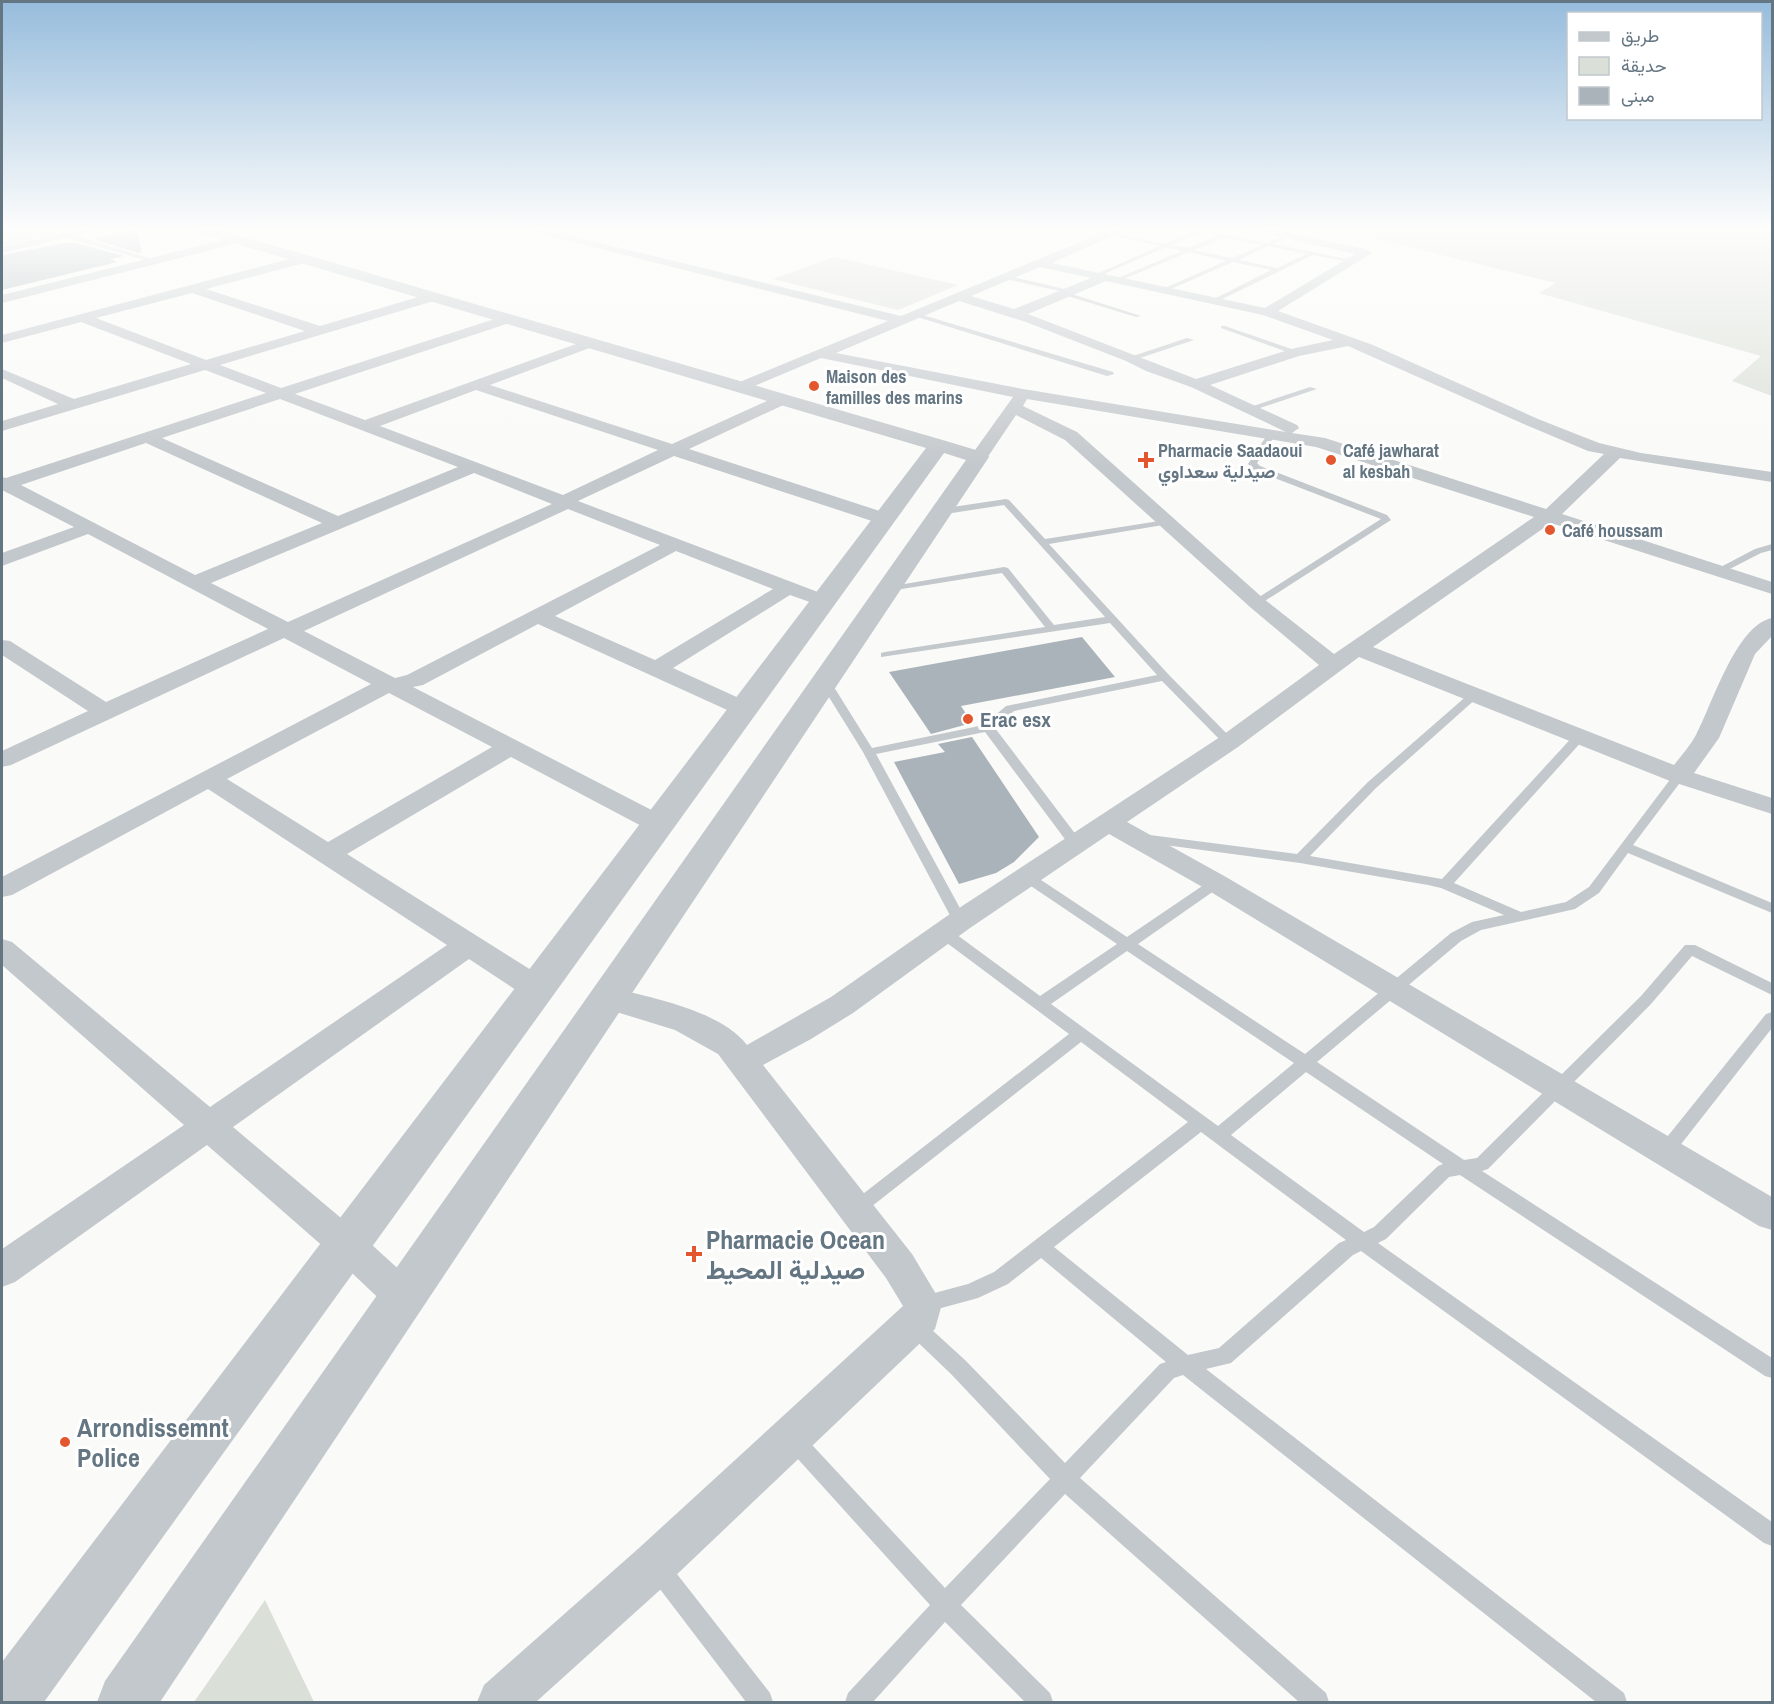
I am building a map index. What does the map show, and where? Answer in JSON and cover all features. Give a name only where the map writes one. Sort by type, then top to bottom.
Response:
[{"type":"street","points":[[2,339],[123,308]]},
{"type":"street","points":[[250,308],[320,331]]},
{"type":"street","points":[[2,426],[397,308]]},
{"type":"street","points":[[468,308],[979,456]]},
{"type":"street","points":[[868,308],[909,317]]},
{"type":"street","points":[[742,386],[933,308]]},
{"type":"street","points":[[994,308],[1196,384],[1319,442]]},
{"type":"street","points":[[1015,314],[1031,308]]},
{"type":"street","points":[[1242,308],[1267,312],[1350,341],[1577,442],[1615,453],[1773,477]]},
{"type":"street","points":[[1267,312],[1275,308]]},
{"type":"street","points":[[83,318],[824,601]]},
{"type":"street","points":[[2,484],[507,319]]},
{"type":"street","points":[[1196,384],[1296,352],[1350,341]]},
{"type":"street","points":[[364,426],[590,343]]},
{"type":"street","points":[[821,354],[1018,401],[1319,442],[1773,588]]},
{"type":"street","points":[[2,374],[73,405]]},
{"type":"street","points":[[475,385],[671,451],[885,519]]},
{"type":"street","points":[[2,760],[266,637],[308,623],[557,509],[571,497],[784,399]]},
{"type":"street","points":[[126,1702],[939,512],[1018,401]]},
{"type":"street","points":[[1018,401],[1071,436],[1169,521],[1257,603],[1333,665]]},
{"type":"street","points":[[147,437],[337,523]]},
{"type":"street","points":[[8,1702],[939,445]]},
{"type":"street","points":[[743,1061],[800,1031],[842,1005],[1075,843],[1229,742],[1356,648],[1549,516],[1615,453]]},
{"type":"street","points":[[195,582],[471,468]]},
{"type":"street","points":[[2,484],[394,685],[658,824]]},
{"type":"street","points":[[2,560],[88,528]]},
{"type":"street","points":[[2,888],[378,689],[415,680],[674,545]]},
{"type":"street","points":[[656,669],[788,588]]},
{"type":"street","points":[[537,616],[744,709]]},
{"type":"street","points":[[1679,776],[1707,738],[1745,652],[1773,624]]},
{"type":"street","points":[[2,646],[105,712]]},
{"type":"street","points":[[1356,648],[1679,776],[1773,806]]},
{"type":"street","points":[[328,854],[510,747]]},
{"type":"street","points":[[210,778],[467,946],[536,988]]},
{"type":"street","points":[[1107,822],[1216,883],[1558,1089],[1773,1215]]},
{"type":"street","points":[[2,1270],[467,946]]},
{"type":"street","points":[[2,949],[347,1245],[403,1298]]},
{"type":"street","points":[[501,1702],[655,1564],[918,1314],[913,1285],[729,1045],[708,1030],[680,1017],[608,998]]},
{"type":"lane","points":[[1112,308],[1138,316]]},
{"type":"lane","points":[[909,317],[1110,374]]},
{"type":"lane","points":[[1223,327],[1296,352]]},
{"type":"lane","points":[[1131,358],[1190,339]]},
{"type":"lane","points":[[1251,408],[1313,388]]},
{"type":"lane","points":[[1257,603],[1386,520],[1384,517],[1257,468],[1252,464],[1272,434]]},
{"type":"lane","points":[[939,512],[1006,502],[1165,677],[1229,742]]},
{"type":"lane","points":[[1042,542],[1169,521]]},
{"type":"lane","points":[[1718,571],[1758,551],[1773,547]]},
{"type":"lane","points":[[887,590],[1004,570],[1052,628]]},
{"type":"lane","points":[[885,655],[1114,619]]},
{"type":"lane","points":[[869,752],[988,729],[1010,708],[1165,677]]},
{"type":"lane","points":[[825,681],[869,752],[952,927],[1040,1004],[1080,1034],[1363,1242],[1773,1535]]},
{"type":"lane","points":[[1300,859],[1372,785],[1474,695]]},
{"type":"lane","points":[[988,729],[1075,843]]},
{"type":"lane","points":[[1445,884],[1580,736]]},
{"type":"lane","points":[[1219,1135],[1456,938],[1477,926],[1570,906],[1594,890],[1679,776]]},
{"type":"lane","points":[[1134,837],[1300,859],[1445,884],[1520,917]]},
{"type":"lane","points":[[1626,847],[1773,908]]},
{"type":"lane","points":[[1027,877],[1461,1167],[1773,1369]]},
{"type":"lane","points":[[1040,1004],[1216,883]]},
{"type":"lane","points":[[857,1702],[945,1605],[1167,1371],[1224,1356],[1346,1249],[1380,1233],[1444,1171],[1482,1164],[1646,1000],[1690,949],[1773,989]]},
{"type":"lane","points":[[1665,1152],[1773,1018]]},
{"type":"lane","points":[[856,1209],[1080,1034]]},
{"type":"lane","points":[[1201,1122],[1042,1248],[991,1283],[918,1314],[958,1367],[1065,1479],[1317,1702]]},
{"type":"lane","points":[[1042,1248],[1185,1365],[1615,1702]]},
{"type":"lane","points":[[791,1436],[945,1605],[1041,1702]]},
{"type":"lane","points":[[655,1564],[761,1702]]},
{"type":"green space","points":[[1590,308],[1772,308],[1772,396],[1732,381],[1761,356]]},
{"type":"green space","points":[[265,1600],[314,1702],[194,1702]]},
{"type":"building","points":[[1082,637],[1115,677],[961,706],[972,723],[931,734],[889,672]]},
{"type":"building","points":[[972,737],[1039,837],[1014,862],[996,873],[959,884],[894,762],[945,752],[938,744]]},
{"type":"place","name":"Maison des familles des marins","points":[[814,386]]},
{"type":"place","name":"Pharmacie Saadaoui صيدلية سعداوي","points":[[1146,460]]},
{"type":"place","name":"Café jawharat al kesbah","points":[[1331,460]]},
{"type":"place","name":"Café houssam","points":[[1550,530]]},
{"type":"place","name":"Erac esx","points":[[968,719]]},
{"type":"place","name":"Pharmacie Ocean صيدلية المحيط","points":[[694,1254]]},
{"type":"place","name":"Arrondissemnt Police","points":[[65,1442]]}]
